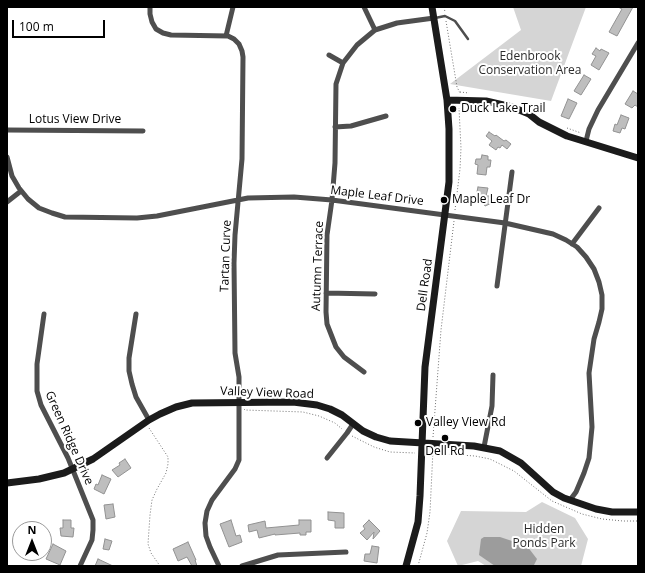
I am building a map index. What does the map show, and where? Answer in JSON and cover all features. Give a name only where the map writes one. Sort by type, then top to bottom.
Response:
[{"type":"street","points":[[150,7],[152,22],[156,28],[163,33],[171,35],[226,36],[233,7]]},
{"type":"street","points":[[364,7],[375,30]]},
{"type":"street","name":"Dell Road","points":[[406,566],[418,522],[426,367],[449,182],[447,100],[432,7]]},
{"type":"street","name":"Autumn Terrace","points":[[364,372],[344,357],[336,347],[327,324],[327,235],[335,163],[336,84],[343,63],[357,46],[375,30],[397,23],[434,18]]},
{"type":"street","name":"Tartan Curve","points":[[220,566],[210,548],[206,536],[205,523],[207,511],[212,500],[235,469],[239,460],[239,377],[234,347],[234,263],[242,159],[243,57],[239,44],[234,39],[226,36]]},
{"type":"street","points":[[586,141],[589,129],[598,110],[618,79],[638,43]]},
{"type":"street","points":[[329,56],[343,63]]},
{"type":"street","points":[[447,100],[458,99],[496,103],[512,107],[528,114],[552,129],[638,158]]},
{"type":"street","points":[[335,127],[351,126],[386,116]]},
{"type":"street","name":"Lotus View Drive","points":[[7,130],[144,131]]},
{"type":"street","name":"Maple Leaf Drive","points":[[7,157],[12,176],[21,191],[39,208],[52,214],[65,217],[137,218],[157,216],[248,198],[294,196],[505,223],[553,234],[572,244],[586,257],[594,269],[602,295],[602,309],[594,339],[589,373],[592,427],[589,458],[576,492],[570,500]]},
{"type":"street","points":[[497,286],[512,172]]},
{"type":"street","points":[[7,202],[21,191]]},
{"type":"street","points":[[572,244],[599,208]]},
{"type":"street","points":[[326,293],[375,294]]},
{"type":"street","name":"Green Ridge Drive","points":[[44,314],[37,364],[37,391],[41,405],[73,468],[93,520],[92,540],[80,566]]},
{"type":"street","points":[[136,314],[130,344],[129,371],[136,397],[148,421]]},
{"type":"street","points":[[484,447],[492,406],[493,375]]},
{"type":"street","name":"Valley View Road","points":[[7,483],[38,479],[64,473],[93,459],[148,421],[176,407],[192,403],[293,402],[317,405],[330,409],[363,431],[390,441],[474,446],[500,451],[521,463],[553,492],[581,505],[612,512],[638,512]]},
{"type":"street","points":[[328,458],[348,433],[353,424]]},
{"type":"street","points":[[242,566],[278,555],[346,552]]},
{"type":"lane","points":[[434,18],[446,16],[455,21],[468,39]]},
{"type":"path","points":[[418,566],[426,538],[430,512],[432,454],[441,330],[461,148],[458,99],[460,92],[457,87],[444,7]]},
{"type":"path","points":[[239,402],[245,410],[303,412],[319,416],[335,423],[348,433],[374,447],[390,452],[475,456],[490,459],[514,471],[552,501],[582,514],[616,520],[638,521]]},
{"type":"path","points":[[148,421],[168,457],[166,473],[152,500],[150,515],[148,544],[151,553],[160,566]]},
{"type":"green space","name":"Edenbrook Conservation Area","points":[[513,7],[586,7],[551,101],[450,84],[521,30]]},
{"type":"green space","name":"Hidden Ponds Park","points":[[542,502],[575,518],[588,539],[581,566],[486,566],[478,561],[458,566],[447,541],[461,511],[526,512]]},
{"type":"shaded area","points":[[484,537],[500,537],[527,546],[537,559],[532,566],[495,566],[479,555],[481,539]]},
{"type":"building","points":[[618,7],[633,7],[617,36],[609,32],[622,9]]},
{"type":"building","points":[[596,48],[600,51],[601,49],[609,53],[599,70],[591,65],[596,56],[592,54]]},
{"type":"building","points":[[584,75],[591,79],[581,95],[574,91]]},
{"type":"building","points":[[633,91],[638,94],[638,107],[635,105],[632,108],[625,104]]},
{"type":"building","points":[[568,99],[577,103],[569,119],[561,116]]},
{"type":"building","points":[[621,115],[629,118],[625,129],[622,128],[620,133],[613,131],[615,124],[617,125]]},
{"type":"building","points":[[489,132],[511,144],[507,149],[502,145],[496,150],[489,145],[492,141],[486,136]]},
{"type":"building","points":[[482,155],[488,156],[488,160],[491,160],[490,167],[487,167],[486,175],[477,174],[478,165],[475,164],[476,159],[481,159]]},
{"type":"building","points":[[478,187],[488,188],[486,196],[490,196],[492,203],[485,206],[483,202],[475,201]]},
{"type":"building","points":[[125,459],[131,468],[118,477],[112,470],[120,465],[119,463]]},
{"type":"building","points":[[102,475],[111,479],[104,494],[94,489],[96,484],[98,485]]},
{"type":"building","points":[[113,504],[115,517],[106,519],[104,505]]},
{"type":"building","points":[[328,512],[344,513],[344,528],[335,528],[335,521],[328,520]]},
{"type":"building","points":[[63,520],[71,520],[71,528],[74,528],[73,537],[61,536],[60,528],[63,528]]},
{"type":"building","points":[[231,520],[236,536],[240,535],[242,542],[229,547],[220,524]]},
{"type":"building","points":[[299,520],[311,520],[311,532],[306,532],[306,535],[300,535],[300,533],[275,534],[259,538],[257,530],[249,532],[248,525],[265,521],[266,528],[299,525]]},
{"type":"building","points":[[369,520],[380,531],[373,539],[374,532],[367,540],[360,533],[365,529],[363,526]]},
{"type":"building","points":[[105,539],[112,541],[109,550],[103,549]]},
{"type":"building","points":[[188,542],[197,566],[192,566],[187,557],[178,561],[173,549]]},
{"type":"building","points":[[53,544],[66,551],[60,565],[51,561],[52,561]]},
{"type":"building","points":[[372,546],[379,547],[377,563],[364,561],[365,554],[370,554]]},
{"type":"building","points":[[98,559],[113,566],[95,566]]},
{"type":"place","name":"Duck Lake Trail","points":[[453,109]]},
{"type":"place","name":"Maple Leaf Dr","points":[[444,200]]},
{"type":"place","name":"Valley View Rd","points":[[418,423]]},
{"type":"place","name":"Dell Rd","points":[[445,438]]}]
